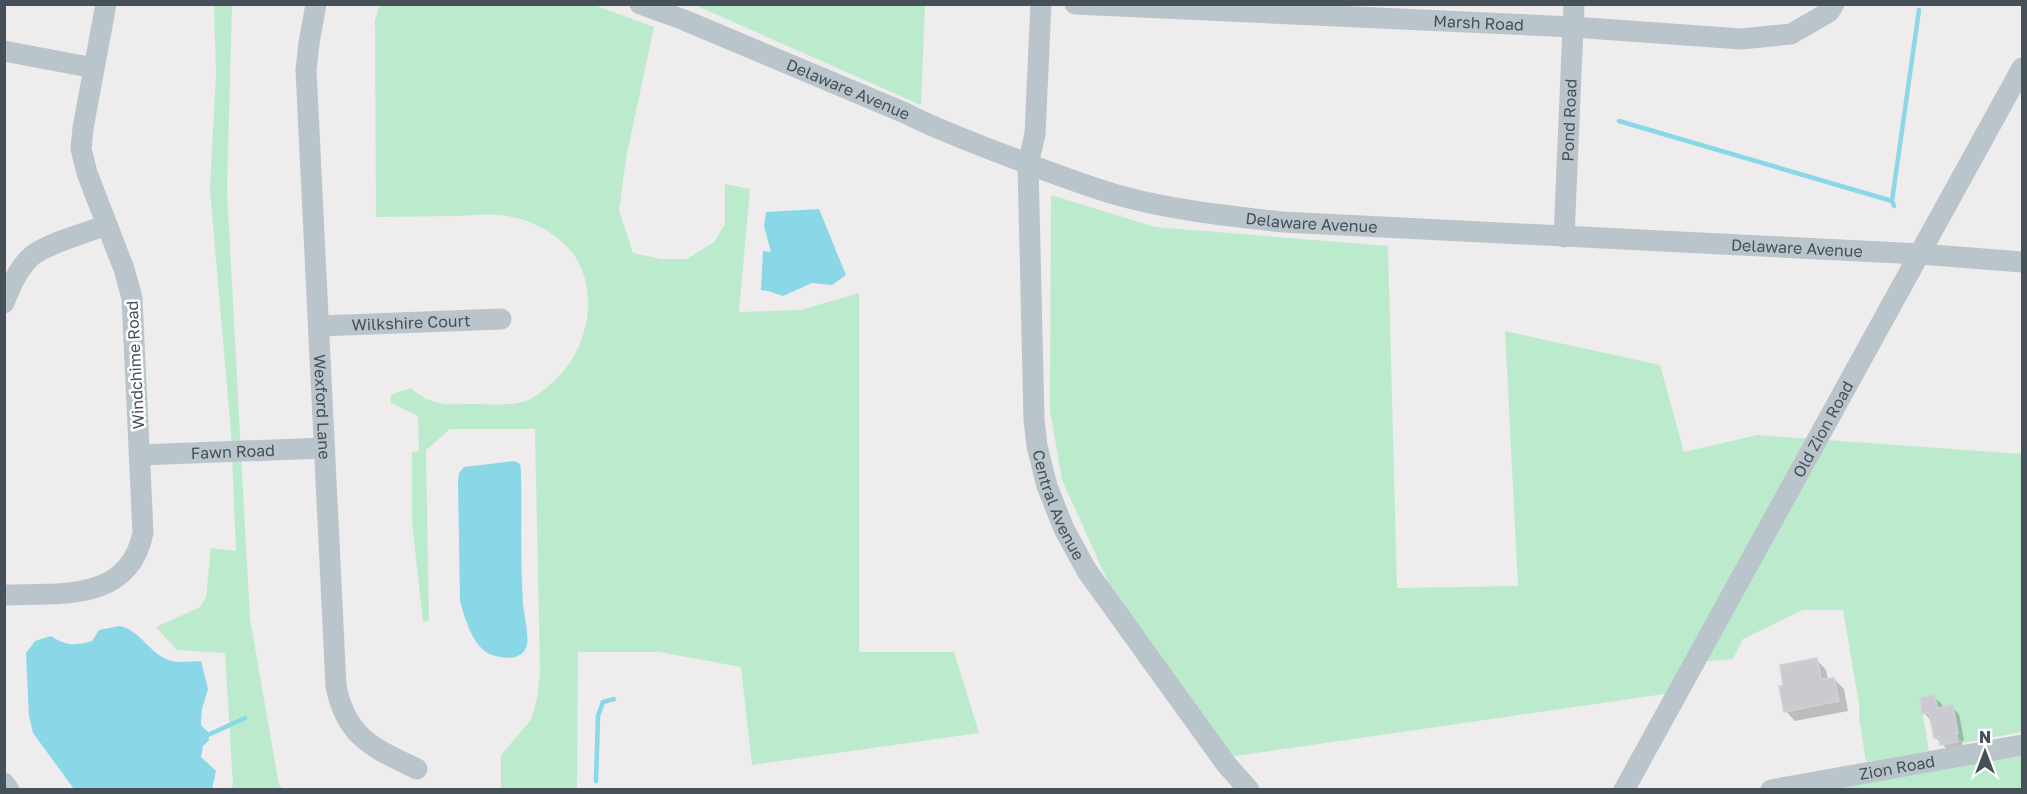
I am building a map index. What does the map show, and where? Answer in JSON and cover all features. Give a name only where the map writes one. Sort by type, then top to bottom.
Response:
[{"type":"street","name":"Windchime Road","points":[[4,595],[89,591],[113,579],[127,568],[135,557],[143,533],[132,298],[124,269],[87,173],[81,149],[106,4]]},
{"type":"street","name":"Wexford Lane","points":[[316,4],[306,70],[335,677],[339,701],[350,723],[360,736],[372,747],[417,769]]},
{"type":"street","name":"Delaware Avenue","points":[[640,4],[684,12],[927,124],[1028,164],[1118,195],[1170,207],[1230,217],[1283,222],[1920,254],[2022,262]]},
{"type":"street","points":[[1028,164],[1035,134],[1041,4]]},
{"type":"street","name":"Marsh Road","points":[[1075,4],[1396,11],[1741,39],[1791,34],[1829,12],[1834,4]]},
{"type":"street","name":"Pond Road","points":[[1564,237],[1574,4]]},
{"type":"street","points":[[4,51],[94,68]]},
{"type":"street","name":"Old Zion Road","points":[[1624,789],[2022,68]]},
{"type":"street","name":"Central Avenue","points":[[1028,164],[1034,420],[1039,455],[1047,486],[1064,529],[1087,571],[1219,754],[1249,789]]},
{"type":"street","points":[[4,303],[16,278],[33,255],[107,225]]},
{"type":"street","name":"Wilkshire Court","points":[[319,326],[501,319]]},
{"type":"street","name":"Fawn Road","points":[[140,455],[324,448]]},
{"type":"street","name":"Zion Road","points":[[1771,789],[2022,745]]},
{"type":"street","points":[[4,783],[9,789]]},
{"type":"green space","points":[[214,5],[232,5],[227,190],[250,619],[279,785],[283,789],[230,789],[233,785],[225,653],[177,650],[156,627],[200,607],[206,597],[211,548],[236,551],[231,433],[210,190],[216,73]]},
{"type":"green space","points":[[380,5],[594,5],[654,27],[627,153],[619,210],[633,253],[661,259],[687,259],[714,242],[725,224],[725,184],[750,189],[739,312],[801,310],[859,293],[859,652],[954,652],[979,733],[752,765],[741,667],[659,652],[578,652],[577,789],[501,789],[501,755],[531,720],[537,699],[540,672],[535,429],[450,429],[426,450],[429,621],[423,622],[412,522],[412,452],[419,451],[418,416],[391,403],[391,395],[410,388],[426,399],[440,403],[511,404],[531,399],[553,382],[574,356],[586,324],[587,290],[576,258],[566,245],[544,229],[521,219],[490,215],[376,217],[375,20]]},
{"type":"green space","points":[[695,5],[925,5],[921,105]]},
{"type":"green space","points":[[1051,195],[1155,227],[1388,246],[1397,588],[1518,586],[1505,331],[1660,365],[1684,452],[1757,435],[2022,454],[2022,732],[1963,743],[1937,708],[1935,696],[1920,698],[1929,751],[1866,762],[1843,610],[1803,610],[1743,639],[1733,659],[1697,662],[1678,692],[1221,758],[1134,639],[1062,480],[1050,411]]},
{"type":"green space","points":[[2022,745],[2022,789],[1771,790]]},
{"type":"water","points":[[819,209],[846,275],[832,285],[812,283],[783,296],[761,290],[763,251],[771,252],[764,226],[766,212]]},
{"type":"water","points":[[515,461],[520,464],[521,470],[522,587],[527,645],[522,654],[507,658],[485,651],[475,640],[464,616],[460,601],[458,480],[459,473],[464,467]]},
{"type":"water","points":[[120,626],[134,633],[164,658],[175,662],[201,661],[208,689],[202,709],[201,725],[208,732],[209,740],[203,746],[201,757],[216,771],[212,789],[74,789],[33,733],[29,716],[26,653],[35,641],[51,636],[61,642],[81,644],[92,641],[99,630]]},
{"type":"building","points":[[1817,658],[1821,679],[1834,678],[1839,701],[1784,712],[1779,686],[1783,685],[1780,665]]},
{"type":"building","points":[[1935,695],[1937,708],[1953,705],[1958,734],[1956,734],[1957,742],[1940,745],[1939,737],[1934,738],[1929,713],[1922,714],[1920,698]]},
{"type":"waterway","points":[[1894,206],[1892,201],[1919,10]]},
{"type":"waterway","points":[[1619,121],[1892,201]]},
{"type":"waterway","points":[[596,781],[598,716],[603,702],[614,699]]},
{"type":"waterway","points":[[208,735],[245,718]]}]
